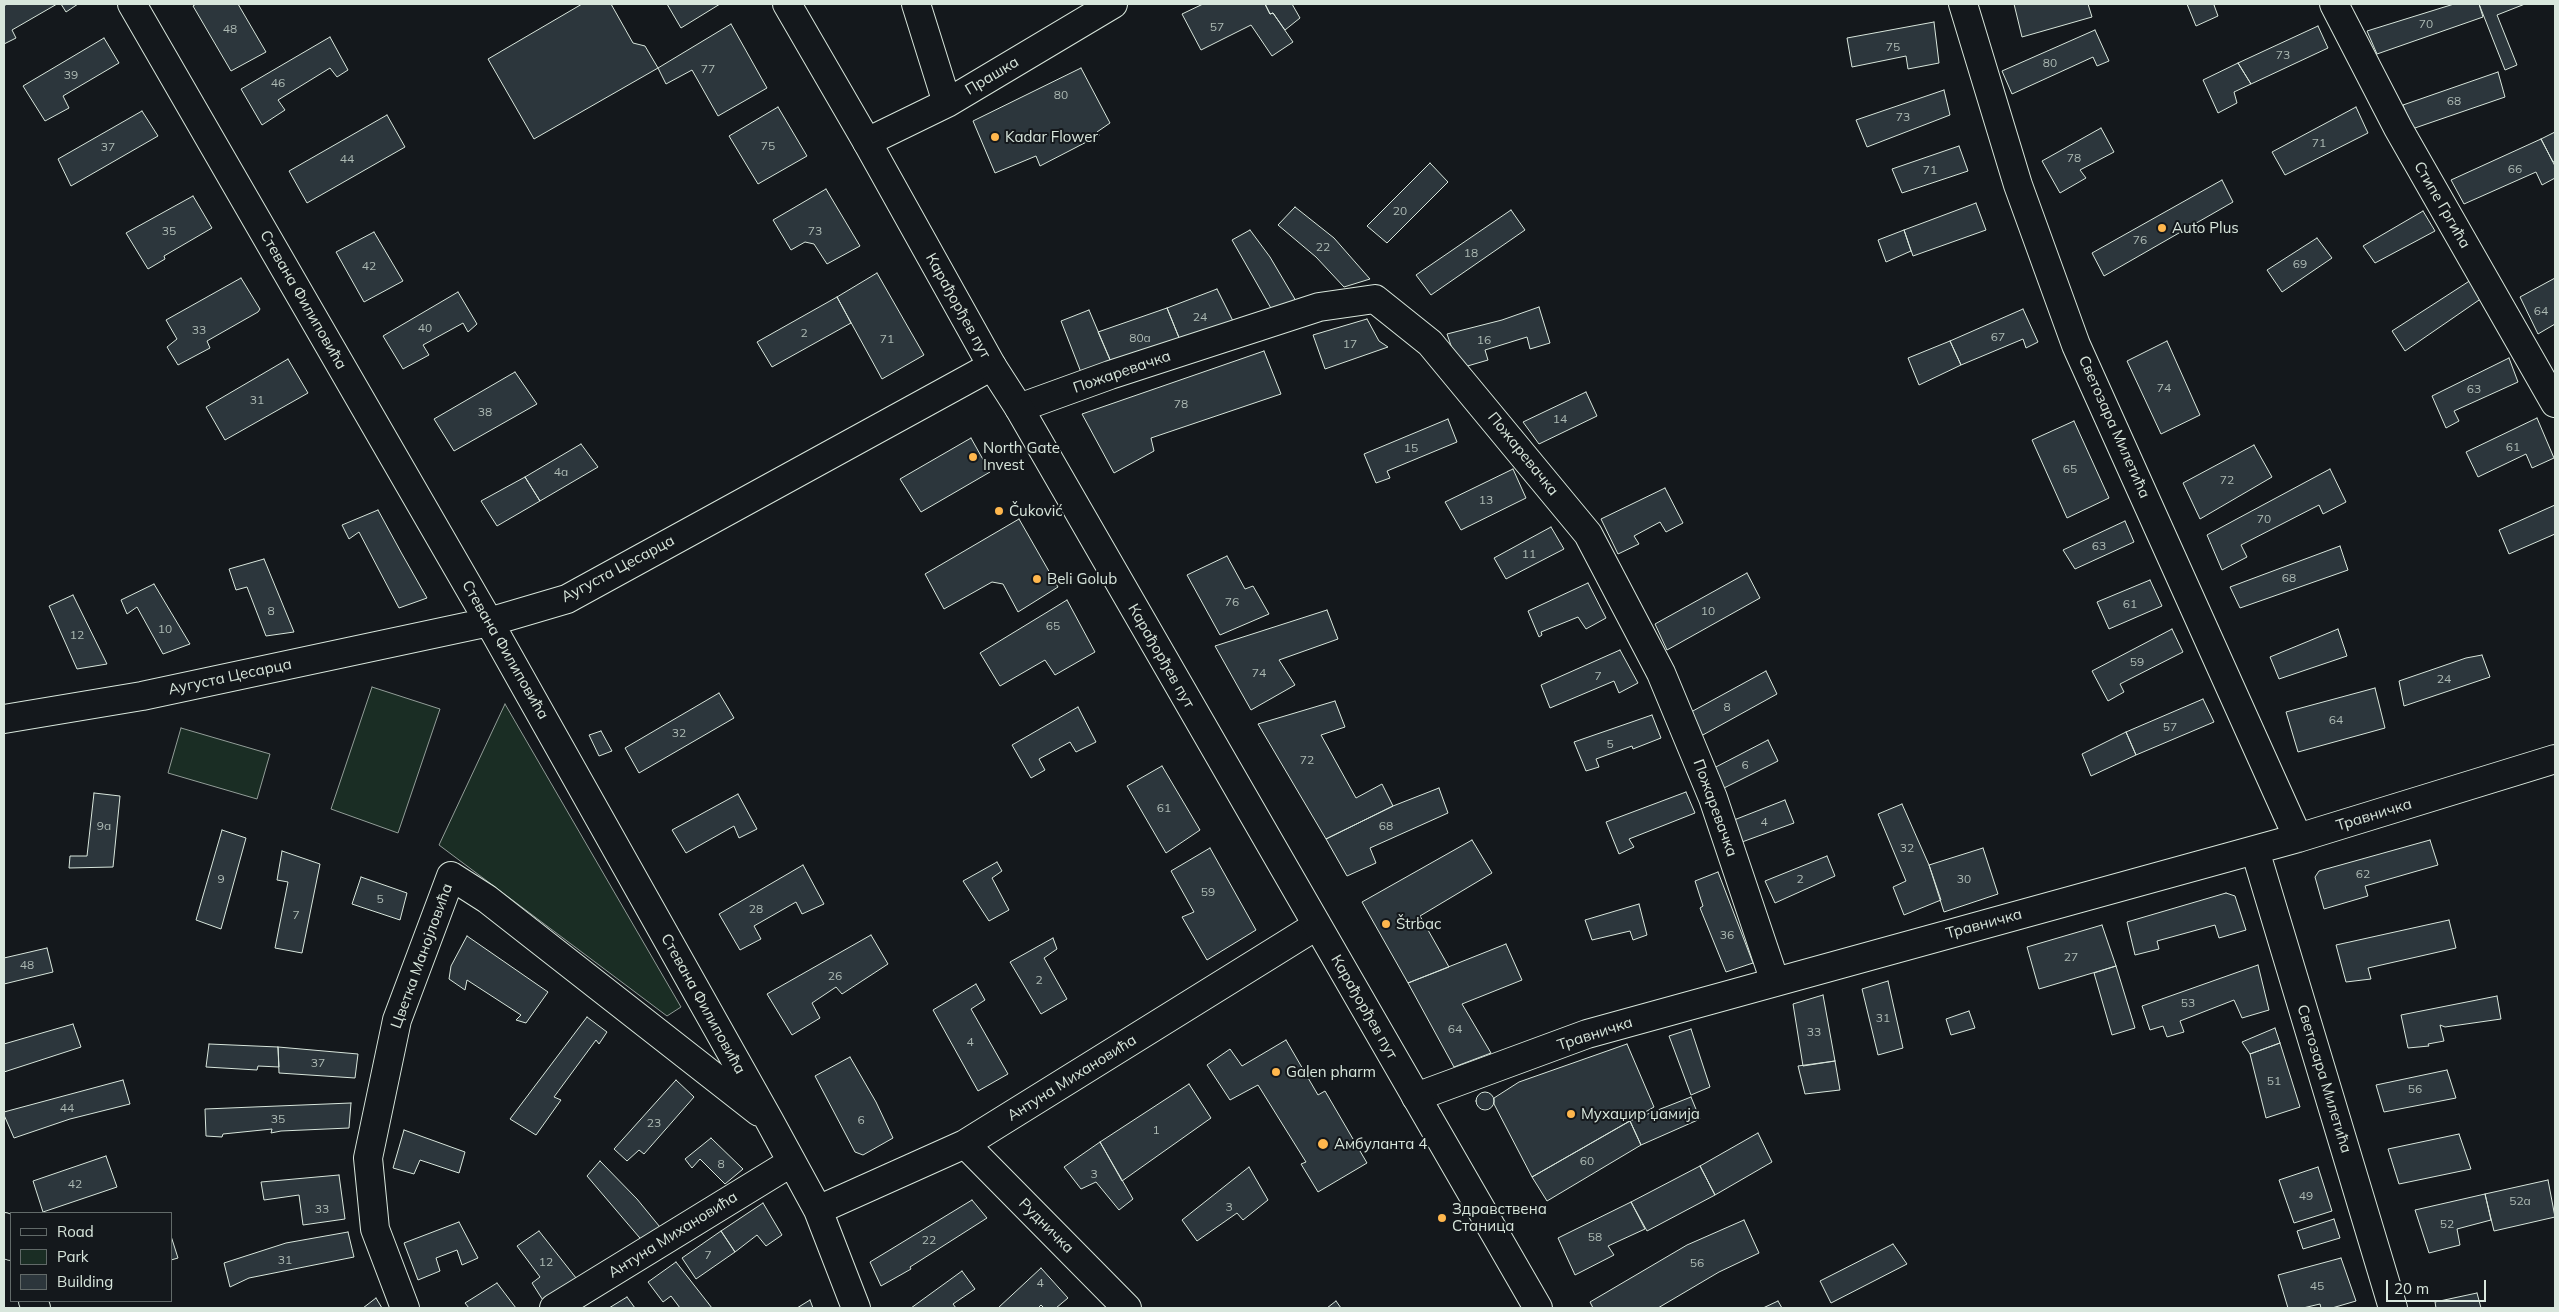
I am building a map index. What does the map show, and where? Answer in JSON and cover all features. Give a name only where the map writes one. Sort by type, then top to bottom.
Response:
[{"type":"street","name":"Стевана Филиповића","points":[[132,4],[489,622],[792,1162],[818,1210],[856,1308]]},
{"type":"street","name":"Карађорђев пут","points":[[787,4],[867,142],[992,366],[1019,408],[1538,1308]]},
{"type":"street","points":[[916,4],[948,103]]},
{"type":"street","name":"Прашка","points":[[867,142],[948,103],[1113,4]]},
{"type":"street","name":"Светозара Милетића","points":[[1963,4],[2018,185],[2076,345],[2298,838]]},
{"type":"street","name":"Стипе Гргића","points":[[2334,4],[2398,128],[2555,403]]},
{"type":"street","name":"Пожаревачка","points":[[1019,408],[1110,375],[1319,307],[1375,298],[1430,342],[1588,534],[1669,691],[1713,798],[1775,982]]},
{"type":"street","name":"Аугуста Цесарца","points":[[4,719],[142,696],[489,622],[567,598],[992,366]]},
{"type":"street","name":"Травничка","points":[[1416,1097],[1587,1034],[2298,838],[2555,759]]},
{"type":"street","name":"Светозара Милетића","points":[[2255,850],[2393,1308]]},
{"type":"street","name":"Цветка Манојловића","points":[[405,1308],[375,1229],[368,1158],[397,1020],[451,876],[487,899],[768,1120]]},
{"type":"street","name":"Антуна Михановића","points":[[818,1210],[965,1144],[1316,926]]},
{"type":"street","name":"Рудничка","points":[[965,1144],[1127,1308]]},
{"type":"street","name":"Антуна Михановића","points":[[554,1308],[792,1162]]},
{"type":"street","points":[[4,1227],[10,1243]]},
{"type":"green space","points":[[372,687],[440,709],[398,833],[331,809]]},
{"type":"green space","points":[[505,704],[681,1007],[667,1016],[439,845]]},
{"type":"green space","points":[[181,728],[270,754],[257,799],[168,773]]},
{"type":"building","points":[[7,4],[57,4],[12,30],[16,38],[4,44],[4,6]]},
{"type":"building","points":[[61,4],[78,4],[66,12]]},
{"type":"building","points":[[196,4],[238,4],[266,52],[231,71],[193,6]]},
{"type":"building","points":[[582,4],[611,4],[633,43],[645,46],[658,68],[534,139],[488,59]]},
{"type":"building","points":[[667,4],[720,4],[681,28]]},
{"type":"building","points":[[1203,4],[1265,4],[1270,14],[1273,13],[1293,42],[1272,56],[1251,25],[1201,50],[1182,14]]},
{"type":"building","points":[[1265,4],[1292,4],[1300,18],[1285,30],[1273,13],[1270,14]]},
{"type":"building","points":[[2014,4],[2088,4],[2092,17],[2022,37]]},
{"type":"building","points":[[2187,4],[2217,4],[2214,5],[2218,16],[2196,26]]},
{"type":"building","points":[[2454,4],[2479,4],[2483,17],[2377,54],[2367,31]]},
{"type":"building","points":[[2479,4],[2525,4],[2497,15],[2517,65],[2505,70]]},
{"type":"building","points":[[1934,22],[1939,63],[1908,69],[1906,56],[1852,67],[1847,38]]},
{"type":"building","points":[[731,24],[767,88],[718,116],[692,70],[666,84],[658,68]]},
{"type":"building","points":[[2318,26],[2328,48],[2251,84],[2238,63]]},
{"type":"building","points":[[2095,30],[2109,61],[2097,66],[2093,57],[2012,94],[2002,71]]},
{"type":"building","points":[[330,37],[348,70],[337,77],[330,68],[278,100],[285,110],[262,125],[241,89]]},
{"type":"building","points":[[104,38],[119,63],[63,96],[69,108],[45,121],[23,86]]},
{"type":"building","points":[[2238,63],[2251,84],[2234,92],[2237,103],[2218,113],[2203,80]]},
{"type":"building","points":[[1081,68],[1110,123],[1097,132],[1100,135],[1040,166],[1036,156],[995,173],[973,121]]},
{"type":"building","points":[[2498,72],[2505,97],[2412,129],[2403,105]]},
{"type":"building","points":[[1944,90],[1950,115],[1867,147],[1856,120]]},
{"type":"building","points":[[778,107],[807,156],[758,184],[729,136]]},
{"type":"building","points":[[2356,107],[2368,133],[2285,175],[2272,152]]},
{"type":"building","points":[[142,111],[158,136],[71,186],[58,159]]},
{"type":"building","points":[[387,115],[405,147],[307,203],[289,171]]},
{"type":"building","points":[[2101,128],[2114,152],[2080,170],[2086,178],[2060,193],[2042,161]]},
{"type":"building","points":[[2555,132],[2555,161],[2553,162],[2541,139]]},
{"type":"building","points":[[2541,139],[2555,166],[2555,178],[2542,185],[2536,172],[2464,204],[2451,180]]},
{"type":"building","points":[[1959,146],[1968,171],[1902,193],[1892,169]]},
{"type":"building","points":[[1430,163],[1448,182],[1387,243],[1367,226]]},
{"type":"building","points":[[2222,180],[2233,202],[2104,276],[2092,253]]},
{"type":"building","points":[[826,189],[860,246],[827,264],[814,244],[805,242],[791,250],[773,220]]},
{"type":"building","points":[[193,196],[212,228],[164,256],[165,259],[148,269],[126,233]]},
{"type":"building","points":[[1976,203],[1986,230],[1913,256],[1904,230]]},
{"type":"building","points":[[1295,207],[1334,238],[1370,279],[1344,287],[1316,257],[1278,225]]},
{"type":"building","points":[[1511,210],[1525,230],[1431,295],[1416,275]]},
{"type":"building","points":[[2423,211],[2435,231],[2375,263],[2363,246]]},
{"type":"building","points":[[1250,230],[1270,257],[1296,301],[1272,310],[1232,240]]},
{"type":"building","points":[[1904,230],[1911,251],[1886,262],[1878,240]]},
{"type":"building","points":[[374,232],[403,281],[364,302],[336,252]]},
{"type":"building","points":[[2317,238],[2332,258],[2282,292],[2267,270]]},
{"type":"building","points":[[877,273],[924,355],[882,379],[837,297]]},
{"type":"building","points":[[241,278],[260,309],[258,312],[207,341],[210,348],[178,365],[167,347],[177,339],[166,320]]},
{"type":"building","points":[[2555,278],[2555,324],[2538,334],[2520,297]]},
{"type":"building","points":[[2471,280],[2482,298],[2405,351],[2392,331]]},
{"type":"building","points":[[1217,289],[1235,325],[1182,345],[1167,308]]},
{"type":"building","points":[[458,292],[477,324],[468,332],[463,323],[423,345],[429,355],[403,369],[383,336]]},
{"type":"building","points":[[837,297],[851,323],[772,367],[757,342]]},
{"type":"building","points":[[1539,307],[1550,343],[1530,349],[1527,337],[1485,350],[1488,360],[1464,367],[1455,357],[1447,334],[1502,320]]},
{"type":"building","points":[[1167,308],[1182,345],[1114,369],[1098,332]]},
{"type":"building","points":[[2023,309],[2038,342],[2026,348],[2023,339],[1961,365],[1950,341]]},
{"type":"building","points":[[1089,310],[1114,369],[1084,380],[1061,321]]},
{"type":"building","points":[[1367,319],[1379,341],[1388,347],[1325,369],[1313,335]]},
{"type":"building","points":[[1950,341],[1961,365],[1919,385],[1908,358]]},
{"type":"building","points":[[2167,341],[2200,415],[2161,434],[2127,361]]},
{"type":"building","points":[[1264,351],[1281,394],[1151,438],[1154,451],[1114,473],[1082,414]]},
{"type":"building","points":[[2509,358],[2518,382],[2454,411],[2459,421],[2446,428],[2432,396]]},
{"type":"building","points":[[288,359],[308,393],[225,440],[206,407]]},
{"type":"building","points":[[515,372],[537,404],[454,451],[434,419]]},
{"type":"building","points":[[1586,392],[1597,416],[1539,444],[1523,422]]},
{"type":"building","points":[[2537,418],[2554,458],[2532,468],[2526,454],[2478,477],[2466,452]]},
{"type":"building","points":[[1448,419],[1457,442],[1387,471],[1390,478],[1376,483],[1364,454]]},
{"type":"building","points":[[2074,421],[2109,498],[2067,518],[2032,440]]},
{"type":"building","points":[[971,438],[990,472],[921,512],[900,479]]},
{"type":"building","points":[[581,444],[598,467],[540,501],[525,477]]},
{"type":"building","points":[[2254,445],[2272,477],[2200,519],[2183,483]]},
{"type":"building","points":[[1513,469],[1526,498],[1461,530],[1445,502]]},
{"type":"building","points":[[2330,469],[2346,502],[2323,514],[2319,505],[2241,545],[2247,557],[2222,570],[2207,535]]},
{"type":"building","points":[[525,477],[540,501],[497,526],[481,501]]},
{"type":"building","points":[[1665,488],[1683,523],[1666,532],[1660,522],[1634,536],[1639,544],[1618,554],[1601,519]]},
{"type":"building","points":[[2555,505],[2555,534],[2509,554],[2499,530]]},
{"type":"building","points":[[378,510],[427,598],[399,608],[359,532],[349,539],[342,525]]},
{"type":"building","points":[[1019,519],[1058,587],[1018,612],[1003,584],[992,582],[944,609],[925,574]]},
{"type":"building","points":[[2125,521],[2134,542],[2075,569],[2063,550]]},
{"type":"building","points":[[1551,527],[1564,549],[1506,579],[1494,558]]},
{"type":"building","points":[[2340,546],[2348,570],[2240,608],[2230,587]]},
{"type":"building","points":[[1227,556],[1245,589],[1253,586],[1269,614],[1220,635],[1187,575]]},
{"type":"building","points":[[264,559],[294,632],[266,636],[247,587],[236,590],[229,569]]},
{"type":"building","points":[[1747,573],[1760,598],[1667,650],[1655,624]]},
{"type":"building","points":[[2150,580],[2162,606],[2109,629],[2097,602]]},
{"type":"building","points":[[1588,583],[1606,618],[1586,629],[1578,617],[1541,632],[1542,635],[1539,637],[1528,611]]},
{"type":"building","points":[[154,584],[190,644],[163,654],[137,607],[127,614],[121,600]]},
{"type":"building","points":[[73,595],[107,664],[77,669],[49,606]]},
{"type":"building","points":[[1067,600],[1095,652],[1055,675],[1045,660],[1000,686],[980,653]]},
{"type":"building","points":[[1327,610],[1338,639],[1279,660],[1295,685],[1251,710],[1215,646]]},
{"type":"building","points":[[2172,629],[2183,652],[2120,684],[2124,692],[2108,701],[2092,671]]},
{"type":"building","points":[[2338,629],[2347,656],[2279,679],[2270,657]]},
{"type":"building","points":[[1620,650],[1638,683],[1619,693],[1614,681],[1550,708],[1541,685]]},
{"type":"building","points":[[2482,655],[2490,677],[2404,706],[2399,681],[2466,658]]},
{"type":"building","points":[[1766,671],[1777,694],[1701,736],[1691,712]]},
{"type":"building","points":[[2375,688],[2385,728],[2298,752],[2286,712]]},
{"type":"building","points":[[719,693],[734,718],[639,773],[625,748]]},
{"type":"building","points":[[2203,699],[2214,722],[2136,755],[2126,732]]},
{"type":"building","points":[[1335,701],[1345,727],[1321,735],[1356,798],[1382,784],[1393,806],[1326,839],[1258,724]]},
{"type":"building","points":[[1078,707],[1096,742],[1076,752],[1070,742],[1039,759],[1045,770],[1031,778],[1012,745]]},
{"type":"building","points":[[1652,715],[1661,738],[1633,749],[1632,746],[1596,759],[1599,767],[1586,771],[1574,742]]},
{"type":"building","points":[[601,731],[612,751],[599,756],[589,735]]},
{"type":"building","points":[[2126,732],[2136,755],[2091,776],[2082,754]]},
{"type":"building","points":[[1768,740],[1778,761],[1720,790],[1712,769]]},
{"type":"building","points":[[1162,766],[1200,830],[1166,853],[1127,786]]},
{"type":"building","points":[[1439,788],[1448,813],[1370,848],[1376,863],[1347,876],[1326,839],[1393,806]]},
{"type":"building","points":[[1686,792],[1695,813],[1629,839],[1634,847],[1619,854],[1606,822]]},
{"type":"building","points":[[94,793],[120,796],[113,867],[69,868],[70,856],[87,856]]},
{"type":"building","points":[[738,794],[757,829],[739,838],[734,826],[686,853],[672,830]]},
{"type":"building","points":[[1785,800],[1794,823],[1742,842],[1734,820]]},
{"type":"building","points":[[1902,804],[1929,865],[1941,900],[1904,915],[1893,887],[1906,881],[1878,814]]},
{"type":"building","points":[[222,830],[246,838],[221,929],[196,920]]},
{"type":"building","points":[[1472,840],[1492,873],[1420,916],[1449,967],[1408,983],[1362,902]]},
{"type":"building","points":[[2430,840],[2438,865],[2365,886],[2368,896],[2324,909],[2315,877],[2319,871]]},
{"type":"building","points":[[1210,848],[1256,930],[1207,960],[1182,917],[1194,912],[1171,871]]},
{"type":"building","points":[[1983,848],[1998,894],[1944,912],[1929,865]]},
{"type":"building","points":[[282,851],[320,864],[302,953],[275,948],[288,882],[277,880]]},
{"type":"building","points":[[1827,856],[1835,876],[1775,903],[1765,881]]},
{"type":"building","points":[[997,862],[1002,871],[992,878],[1009,910],[989,921],[963,881]]},
{"type":"building","points":[[803,865],[824,904],[802,914],[796,902],[754,926],[761,939],[740,950],[719,914]]},
{"type":"building","points":[[1718,872],[1753,963],[1726,972],[1700,908],[1703,906],[1695,881]]},
{"type":"building","points":[[361,877],[407,893],[400,920],[352,904]]},
{"type":"building","points":[[2226,893],[2235,896],[2246,930],[2219,938],[2215,925],[2157,941],[2159,949],[2135,955],[2127,922]]},
{"type":"building","points":[[1639,904],[1647,935],[1633,940],[1630,931],[1592,940],[1585,920]]},
{"type":"building","points":[[2449,920],[2456,948],[2368,968],[2371,979],[2346,982],[2336,945]]},
{"type":"building","points":[[2102,925],[2116,966],[2039,989],[2027,947]]},
{"type":"building","points":[[871,935],[888,964],[842,994],[836,987],[812,1003],[820,1018],[792,1035],[767,994]]},
{"type":"building","points":[[467,936],[548,992],[526,1023],[516,1020],[521,1015],[467,980],[465,990],[449,979],[451,966]]},
{"type":"building","points":[[1053,938],[1057,949],[1044,958],[1067,999],[1041,1014],[1010,962]]},
{"type":"building","points":[[1506,944],[1522,980],[1462,1004],[1491,1053],[1454,1067],[1408,983]]},
{"type":"building","points":[[47,948],[53,972],[4,984],[4,958]]},
{"type":"building","points":[[2258,965],[2269,1010],[2242,1018],[2234,1000],[2180,1021],[2184,1032],[2167,1037],[2163,1026],[2150,1030],[2142,1006]]},
{"type":"building","points":[[2116,966],[2135,1028],[2112,1035],[2094,973]]},
{"type":"building","points":[[1888,981],[1903,1048],[1878,1055],[1862,989]]},
{"type":"building","points":[[976,984],[985,1000],[971,1009],[1008,1074],[978,1091],[933,1010]]},
{"type":"building","points":[[1823,995],[1835,1061],[1803,1066],[1793,1004]]},
{"type":"building","points":[[2497,996],[2501,1019],[2445,1027],[2440,1025],[2444,1041],[2428,1044],[2429,1046],[2408,1048],[2401,1015]]},
{"type":"building","points":[[1969,1011],[1975,1028],[1951,1035],[1946,1019]]},
{"type":"building","points":[[587,1017],[607,1032],[599,1044],[596,1040],[554,1097],[561,1100],[536,1135],[510,1119]]},
{"type":"building","points":[[73,1024],[81,1047],[4,1072],[4,1044]]},
{"type":"building","points":[[2275,1028],[2280,1043],[2250,1054],[2242,1042]]},
{"type":"building","points":[[1691,1029],[1710,1087],[1691,1095],[1669,1036]]},
{"type":"building","points":[[1286,1040],[1318,1095],[1325,1091],[1367,1163],[1318,1192],[1301,1164],[1306,1162],[1258,1085],[1230,1100],[1207,1065],[1230,1049],[1242,1066]]},
{"type":"building","points":[[2280,1043],[2300,1107],[2266,1118],[2250,1054]]},
{"type":"building","points":[[209,1044],[278,1047],[279,1067],[258,1066],[257,1070],[206,1067]]},
{"type":"building","name":"Мухаџир џамија","points":[[1627,1044],[1654,1107],[1532,1177],[1494,1104],[1494,1098],[1519,1082]]},
{"type":"building","points":[[278,1047],[358,1054],[355,1078],[279,1073]]},
{"type":"building","points":[[850,1057],[876,1102],[893,1138],[863,1155],[855,1152],[815,1076]]},
{"type":"building","points":[[1835,1061],[1840,1090],[1805,1094],[1798,1066]]},
{"type":"building","points":[[2447,1070],[2456,1098],[2384,1112],[2376,1085]]},
{"type":"building","points":[[123,1080],[130,1104],[70,1119],[14,1138],[4,1115],[4,1112]]},
{"type":"building","points":[[676,1080],[694,1097],[644,1154],[639,1150],[627,1161],[614,1149]]},
{"type":"building","points":[[1189,1084],[1211,1118],[1122,1181],[1100,1142]]},
{"type":"building","points":[[1481,1092],[1489,1092],[1494,1097],[1492,1108],[1481,1110],[1476,1105],[1476,1097]]},
{"type":"building","points":[[1691,1097],[1700,1119],[1641,1145],[1630,1121]]},
{"type":"building","points":[[351,1103],[349,1128],[271,1133],[272,1129],[223,1134],[222,1137],[206,1136],[205,1109]]},
{"type":"building","points":[[1630,1121],[1641,1145],[1547,1201],[1532,1177]]},
{"type":"building","points":[[404,1130],[465,1152],[459,1173],[420,1160],[414,1174],[393,1168]]},
{"type":"building","points":[[1758,1133],[1772,1162],[1715,1195],[1700,1166]]},
{"type":"building","points":[[2459,1134],[2471,1169],[2399,1184],[2388,1149]]},
{"type":"building","points":[[711,1138],[743,1169],[725,1184],[700,1159],[692,1168],[685,1159]]},
{"type":"building","points":[[1100,1142],[1133,1199],[1119,1210],[1096,1182],[1081,1189],[1064,1167]]},
{"type":"building","points":[[106,1156],[117,1187],[43,1212],[33,1181]]},
{"type":"building","points":[[600,1161],[637,1199],[664,1232],[645,1244],[587,1176]]},
{"type":"building","points":[[1700,1166],[1715,1195],[1647,1231],[1631,1202]]},
{"type":"building","points":[[1249,1167],[1268,1200],[1243,1220],[1237,1213],[1197,1241],[1182,1220]]},
{"type":"building","points":[[2318,1167],[2332,1211],[2294,1223],[2279,1180]]},
{"type":"building","points":[[339,1175],[345,1219],[303,1225],[299,1195],[264,1200],[261,1182]]},
{"type":"building","points":[[2548,1180],[2555,1217],[2494,1231],[2485,1194]]},
{"type":"building","points":[[2485,1194],[2491,1220],[2457,1229],[2460,1245],[2429,1253],[2415,1210]]},
{"type":"building","points":[[972,1200],[987,1218],[910,1267],[911,1269],[881,1286],[870,1262]]},
{"type":"building","points":[[1631,1202],[1645,1229],[1608,1246],[1614,1255],[1575,1275],[1558,1238]]},
{"type":"building","points":[[763,1203],[782,1235],[766,1246],[757,1235],[735,1252],[721,1231]]},
{"type":"building","points":[[2334,1219],[2340,1238],[2303,1249],[2297,1231]]},
{"type":"building","points":[[1744,1220],[1759,1253],[1719,1272],[1658,1308],[1593,1308],[1590,1302],[1687,1245]]},
{"type":"building","points":[[459,1222],[478,1258],[462,1265],[457,1250],[436,1258],[440,1271],[418,1280],[404,1243]]},
{"type":"building","points":[[539,1231],[580,1283],[546,1305],[532,1283],[540,1277],[517,1246]]},
{"type":"building","points":[[721,1231],[735,1252],[696,1279],[682,1258]]},
{"type":"building","points":[[348,1232],[354,1257],[249,1278],[230,1287],[224,1263],[286,1243]]},
{"type":"building","points":[[172,1239],[178,1258],[172,1260]]},
{"type":"building","points":[[1893,1244],[1907,1264],[1831,1303],[1820,1281]]},
{"type":"building","points":[[2341,1258],[2356,1301],[2332,1308],[2321,1308],[2320,1304],[2303,1308],[2288,1308],[2278,1275]]},
{"type":"building","points":[[676,1262],[712,1308],[680,1308],[671,1296],[663,1302],[648,1282]]},
{"type":"building","points":[[1041,1268],[1068,1298],[1056,1308],[1044,1308],[1041,1305],[1038,1308],[998,1308]]},
{"type":"building","points":[[962,1271],[975,1289],[953,1304],[956,1308],[911,1308]]},
{"type":"building","points":[[497,1283],[516,1308],[469,1308],[465,1303]]},
{"type":"building","points":[[2477,1293],[2481,1308],[2436,1308],[2435,1302]]},
{"type":"building","points":[[627,1297],[635,1308],[609,1308]]},
{"type":"building","points":[[376,1298],[382,1308],[363,1308]]},
{"type":"building","points":[[810,1300],[813,1308],[797,1308]]},
{"type":"building","points":[[1336,1301],[1341,1308],[1327,1308]]},
{"type":"building","points":[[1778,1301],[1782,1308],[1763,1308]]},
{"type":"place","name":"Kadar Flower","points":[[995,137]]},
{"type":"place","name":"Auto Plus","points":[[2162,228]]},
{"type":"place","name":"North Gate Invest","points":[[973,457]]},
{"type":"place","name":"Čuković","points":[[999,511]]},
{"type":"place","name":"Beli Golub","points":[[1037,579]]},
{"type":"place","name":"Štrbac","points":[[1386,924]]},
{"type":"place","name":"Galen pharm","points":[[1276,1072]]},
{"type":"place","name":"Мухаџир џамија","points":[[1571,1114]]},
{"type":"place","name":"Амбуланта 4","points":[[1323,1144]]},
{"type":"place","name":"Здравствена Станица","points":[[1442,1218]]}]
